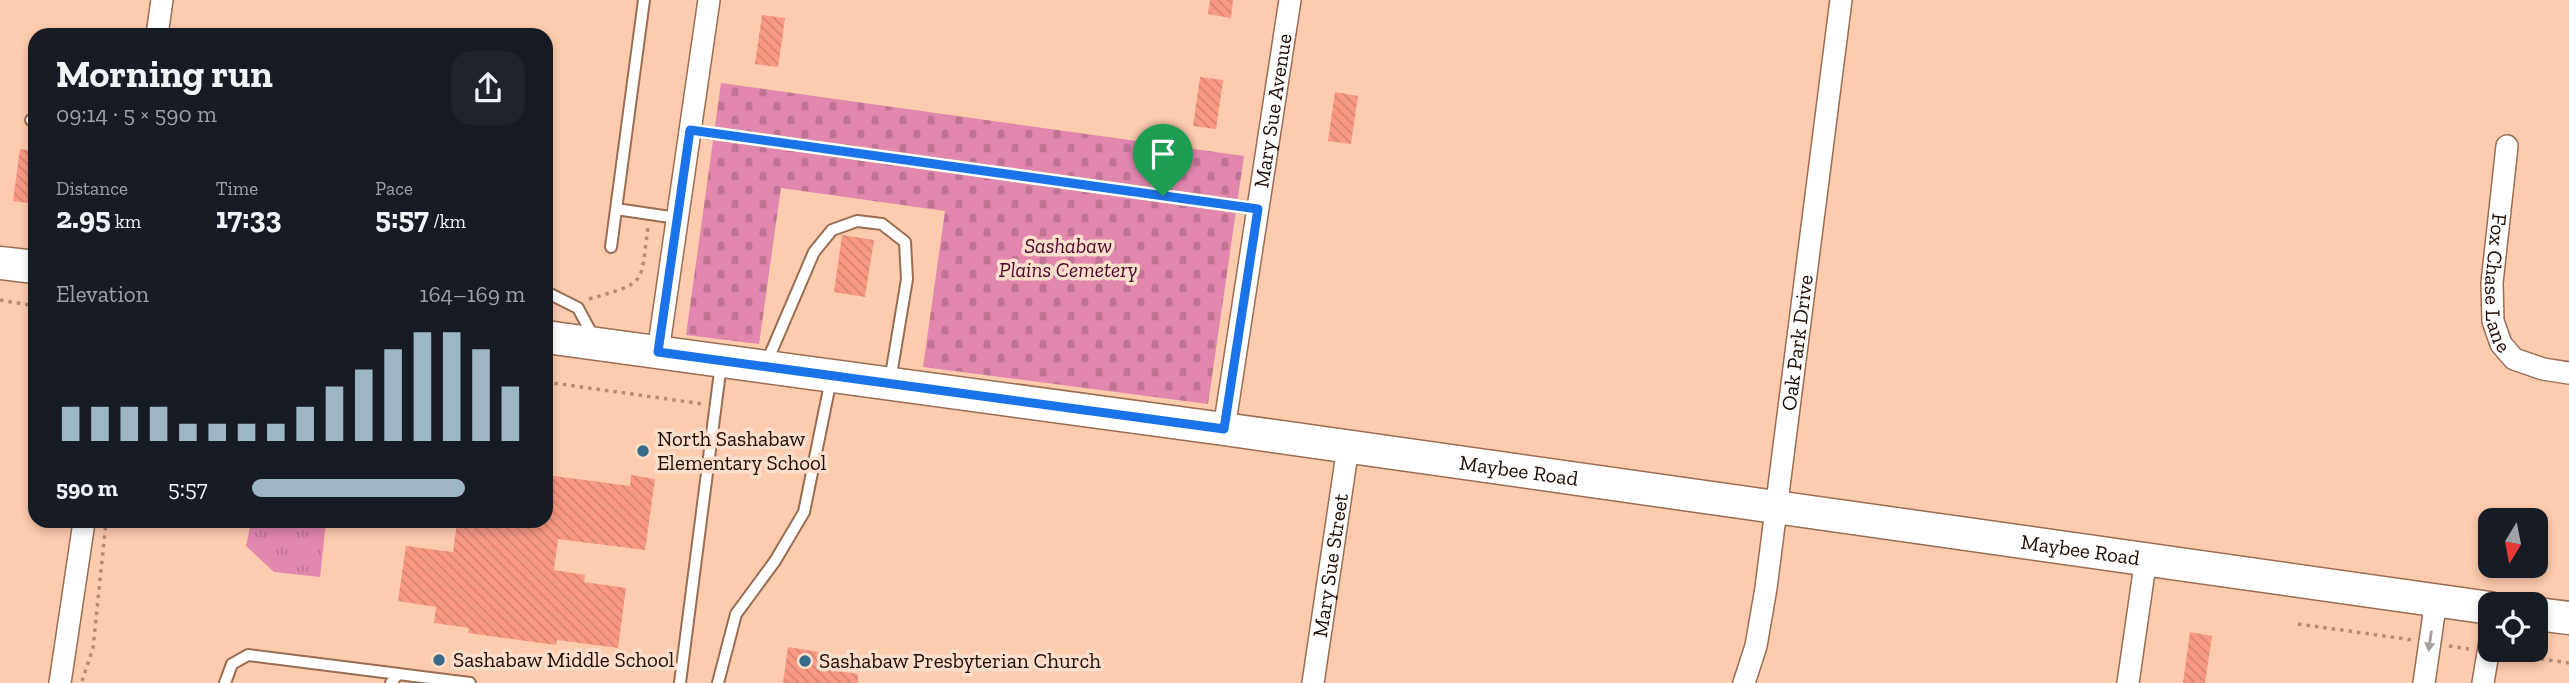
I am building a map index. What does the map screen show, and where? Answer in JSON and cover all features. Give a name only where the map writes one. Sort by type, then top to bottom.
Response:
[{"type":"main road","points":[[0,263],[28,266]]},
{"type":"main road","name":"Maybee Road","points":[[553,338],[1224,429],[2478,606]]},
{"type":"main road","points":[[2548,615],[2569,618]]},
{"type":"street","points":[[158,28],[162,0]]},
{"type":"street","points":[[658,352],[709,0]]},
{"type":"street","name":"Mary Sue Avenue","points":[[1224,429],[1290,0]]},
{"type":"street","name":"Oak Park Drive","points":[[1744,683],[1756,646],[1776,506],[1841,0]]},
{"type":"street","name":"Fox Chase Lane","points":[[2507,146],[2492,283],[2493,321],[2501,344],[2514,359],[2543,369],[2569,373]]},
{"type":"street","name":"Mary Sue Street","points":[[1313,683],[1348,447]]},
{"type":"street","points":[[60,683],[83,528]]},
{"type":"street","points":[[2128,683],[2146,558]]},
{"type":"street","points":[[2424,683],[2436,600]]},
{"type":"street","points":[[2483,683],[2486,662]]},
{"type":"lane","points":[[611,247],[645,0]]},
{"type":"lane","points":[[690,130],[1258,209]]},
{"type":"lane","points":[[616,209],[677,218]]},
{"type":"lane","points":[[765,367],[814,252],[832,230],[857,221],[882,224],[905,242],[907,279],[890,384]]},
{"type":"lane","points":[[553,295],[578,308],[597,344]]},
{"type":"lane","points":[[680,683],[721,362]]},
{"type":"lane","points":[[718,683],[736,614],[775,561],[804,512],[831,376]]},
{"type":"lane","points":[[225,683],[232,664],[248,655],[395,679],[471,683]]},
{"type":"path","points":[[571,304],[625,288],[637,281],[646,256],[650,214]]},
{"type":"path","points":[[0,300],[28,305]]},
{"type":"path","points":[[553,383],[716,406]]},
{"type":"path","points":[[82,683],[93,648],[105,528]]},
{"type":"green space","name":"Sashabaw Plains Cemetery","points":[[721,83],[1244,156],[1208,404],[923,367],[945,211],[781,188],[759,344],[686,335]]},
{"type":"green space","points":[[250,528],[325,528],[320,577],[274,572],[246,546]]},
{"type":"building","points":[[1210,0],[1233,0],[1231,18],[1208,14]]},
{"type":"building","points":[[762,15],[785,18],[778,67],[755,64]]},
{"type":"building","points":[[1200,77],[1223,80],[1216,129],[1193,126]]},
{"type":"building","points":[[1335,92],[1358,96],[1351,144],[1328,141]]},
{"type":"building","points":[[20,149],[28,150],[28,203],[13,201]]},
{"type":"building","points":[[842,235],[874,240],[865,297],[834,292]]},
{"type":"building","points":[[631,475],[655,479],[645,550],[558,539],[554,570],[585,575],[584,582],[626,588],[618,648],[557,640],[556,645],[468,633],[469,628],[434,623],[436,607],[398,601],[406,546],[453,552],[456,528],[553,528],[553,476],[630,486]]},
{"type":"building","points":[[2190,632],[2212,636],[2205,683],[2183,683]]},
{"type":"building","name":"Sashabaw Presbyterian Church","points":[[788,647],[825,653],[823,669],[858,674],[858,683],[783,683]]},
{"type":"place","name":"North Sashabaw Elementary School","points":[[643,451]]},
{"type":"place","name":"Sashabaw Middle School","points":[[439,660]]},
{"type":"place","name":"Sashabaw Presbyterian Church","points":[[805,661]]},
{"type":"route","points":[[690,130],[1163,196],[1258,209],[1224,429],[658,352],[690,130]]}]
